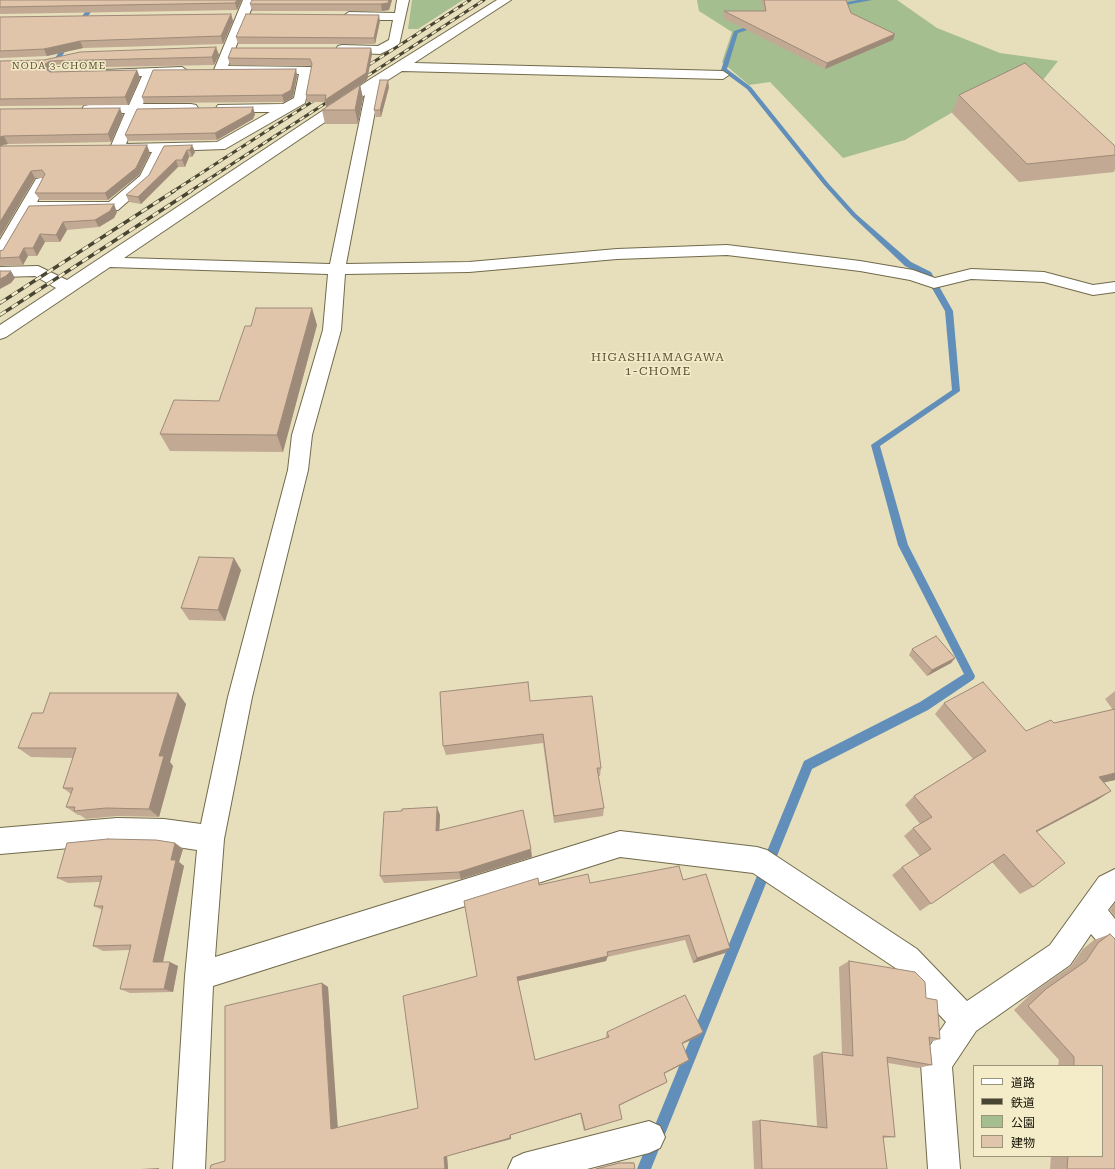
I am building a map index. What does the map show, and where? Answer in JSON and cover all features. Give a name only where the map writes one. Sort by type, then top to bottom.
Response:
[{"type":"street","points":[[220,70],[249,0]]},
{"type":"street","points":[[332,49],[380,50],[395,42],[403,0]]},
{"type":"street","points":[[0,333],[374,83],[505,0]]},
{"type":"street","points":[[226,16],[258,16]]},
{"type":"street","points":[[337,16],[400,17]]},
{"type":"street","points":[[213,50],[244,49]]},
{"type":"street","points":[[400,67],[723,75]]},
{"type":"street","points":[[98,73],[220,70],[306,70],[300,100],[220,146],[101,148]]},
{"type":"street","points":[[116,148],[150,72]]},
{"type":"street","points":[[189,1169],[199,976],[211,839],[240,698],[298,470],[302,435],[332,330],[337,269],[374,83]]},
{"type":"street","points":[[78,109],[286,108]]},
{"type":"street","points":[[27,207],[113,207],[146,178],[161,147]]},
{"type":"street","points":[[0,254],[41,182]]},
{"type":"street","points":[[107,262],[337,269],[469,267],[617,254],[727,250],[860,266],[913,275],[934,283],[972,274],[1044,277],[1093,290],[1115,287]]},
{"type":"street","points":[[0,272],[38,271],[68,288]]},
{"type":"street","points":[[0,841],[117,831],[164,832],[211,839]]},
{"type":"street","points":[[199,976],[620,844],[757,860],[907,959],[965,1020]]},
{"type":"street","points":[[944,1169],[936,1064],[965,1020],[1060,956],[1090,911],[1109,887],[1115,883]]},
{"type":"street","points":[[1090,911],[1115,940]]},
{"type":"street","points":[[524,1169],[649,1137]]},
{"type":"green space","points":[[412,0],[463,0],[418,29],[408,29]]},
{"type":"green space","points":[[697,0],[897,0],[937,28],[1000,53],[1058,61],[1039,85],[958,109],[905,140],[843,158],[770,82],[749,85],[722,62],[732,32],[699,11]]},
{"type":"building","points":[[0,0],[237,0],[235,3],[0,7]]},
{"type":"building","points":[[252,0],[389,0],[388,3],[381,4],[250,4]]},
{"type":"building","points":[[764,0],[846,0],[851,13],[895,34],[827,63],[724,11],[766,11]]},
{"type":"building","points":[[231,14],[221,36],[80,41],[44,49],[0,51],[0,17]]},
{"type":"building","points":[[246,14],[379,15],[374,38],[236,37]]},
{"type":"building","points":[[216,47],[212,57],[50,61],[42,66],[50,72],[137,70],[125,97],[0,99],[0,61],[44,60],[80,52]]},
{"type":"building","points":[[232,48],[371,48],[366,73],[325,100],[326,95],[306,95],[312,64],[310,59],[228,58]]},
{"type":"building","points":[[1025,63],[1115,146],[1115,155],[1027,164],[959,95]]},
{"type":"building","points":[[296,69],[291,90],[282,95],[142,97],[153,70]]},
{"type":"building","points":[[380,80],[388,80],[380,110],[374,110]]},
{"type":"building","points":[[360,85],[355,110],[322,110]]},
{"type":"building","points":[[253,107],[251,113],[215,133],[125,135],[137,109]]},
{"type":"building","points":[[120,108],[108,134],[0,137],[0,109]]},
{"type":"building","points":[[147,145],[136,168],[105,193],[35,193],[45,174],[42,170],[31,171],[0,222],[0,146]]},
{"type":"building","points":[[192,145],[190,150],[187,150],[182,160],[176,160],[138,197],[126,195],[149,175],[164,146]]},
{"type":"building","points":[[114,204],[110,211],[95,220],[63,222],[56,235],[40,234],[33,248],[24,248],[19,257],[0,258],[0,251],[3,250],[29,206]]},
{"type":"building","points":[[0,271],[11,271],[0,279]]},
{"type":"building","points":[[256,308],[312,308],[277,435],[160,434],[174,400],[219,401],[245,326],[251,326]]},
{"type":"building","points":[[199,557],[234,558],[218,610],[181,608]]},
{"type":"building","points":[[936,636],[955,658],[932,670],[912,649]]},
{"type":"building","points":[[528,682],[530,701],[592,696],[601,768],[597,768],[604,808],[554,816],[543,734],[443,746],[440,692]]},
{"type":"building","points":[[983,682],[1026,731],[1051,720],[1054,723],[1115,709],[1115,773],[1099,777],[1111,791],[1036,831],[1065,863],[1033,887],[1004,854],[931,904],[902,867],[931,849],[913,828],[932,817],[914,796],[986,751],[944,703]]},
{"type":"building","points":[[50,693],[178,693],[159,756],[164,756],[149,809],[106,808],[74,811],[75,807],[66,807],[73,788],[63,788],[76,748],[18,748],[32,713],[43,713]]},
{"type":"building","points":[[437,807],[436,831],[523,810],[531,849],[459,872],[380,876],[384,812],[402,811],[402,809]]},
{"type":"building","points":[[108,839],[156,840],[175,843],[171,860],[176,860],[153,962],[170,962],[164,989],[120,989],[131,945],[93,946],[103,906],[94,906],[102,876],[57,878],[67,843]]},
{"type":"building","points":[[679,866],[683,880],[706,874],[730,948],[697,958],[689,935],[607,952],[608,956],[517,977],[535,1060],[609,1037],[607,1032],[685,995],[703,1032],[682,1043],[689,1060],[664,1073],[667,1082],[619,1105],[622,1119],[585,1130],[581,1113],[510,1135],[510,1138],[444,1157],[445,1169],[210,1169],[211,1165],[225,1161],[225,1006],[322,983],[331,1129],[418,1108],[403,996],[477,976],[464,901],[538,878],[539,885],[588,874],[590,883]]},
{"type":"building","points":[[1110,934],[1115,939],[1115,1169],[1067,1169],[1068,1157],[1103,1157],[1103,1065],[1074,1065],[1074,1057],[1028,1006],[1046,989],[1086,961],[1098,943]]},
{"type":"building","points":[[849,961],[915,972],[925,982],[926,998],[937,1000],[940,1039],[929,1037],[932,1065],[887,1057],[895,1137],[883,1136],[887,1169],[762,1169],[760,1120],[827,1128],[822,1052],[853,1056]]},
{"type":"building","points":[[619,1163],[634,1163],[635,1169],[596,1169]]},
{"type":"waterway","points":[[78,27],[96,0]]},
{"type":"waterway","points":[[835,5],[869,0]]},
{"type":"waterway","points":[[644,1169],[808,765],[924,706],[970,676],[903,545],[875,445],[956,391],[949,311],[928,274],[908,264],[854,215],[826,184],[749,88],[724,70],[736,32],[758,25]]},
{"type":"waterway","points":[[43,82],[68,42]]},
{"type":"railway","points":[[361,70],[470,0]]},
{"type":"railway","points":[[358,82],[484,0]]},
{"type":"railway","points":[[172,192],[321,96]]},
{"type":"railway","points":[[189,192],[335,97]]},
{"type":"railway","points":[[0,303],[174,191]]},
{"type":"railway","points":[[0,315],[191,191]]},
{"type":"district","name":"NODA 3-CHOME","points":[[59,66]]},
{"type":"district","name":"HIGASHIAMAGAWA 1-CHOME","points":[[658,364]]}]
